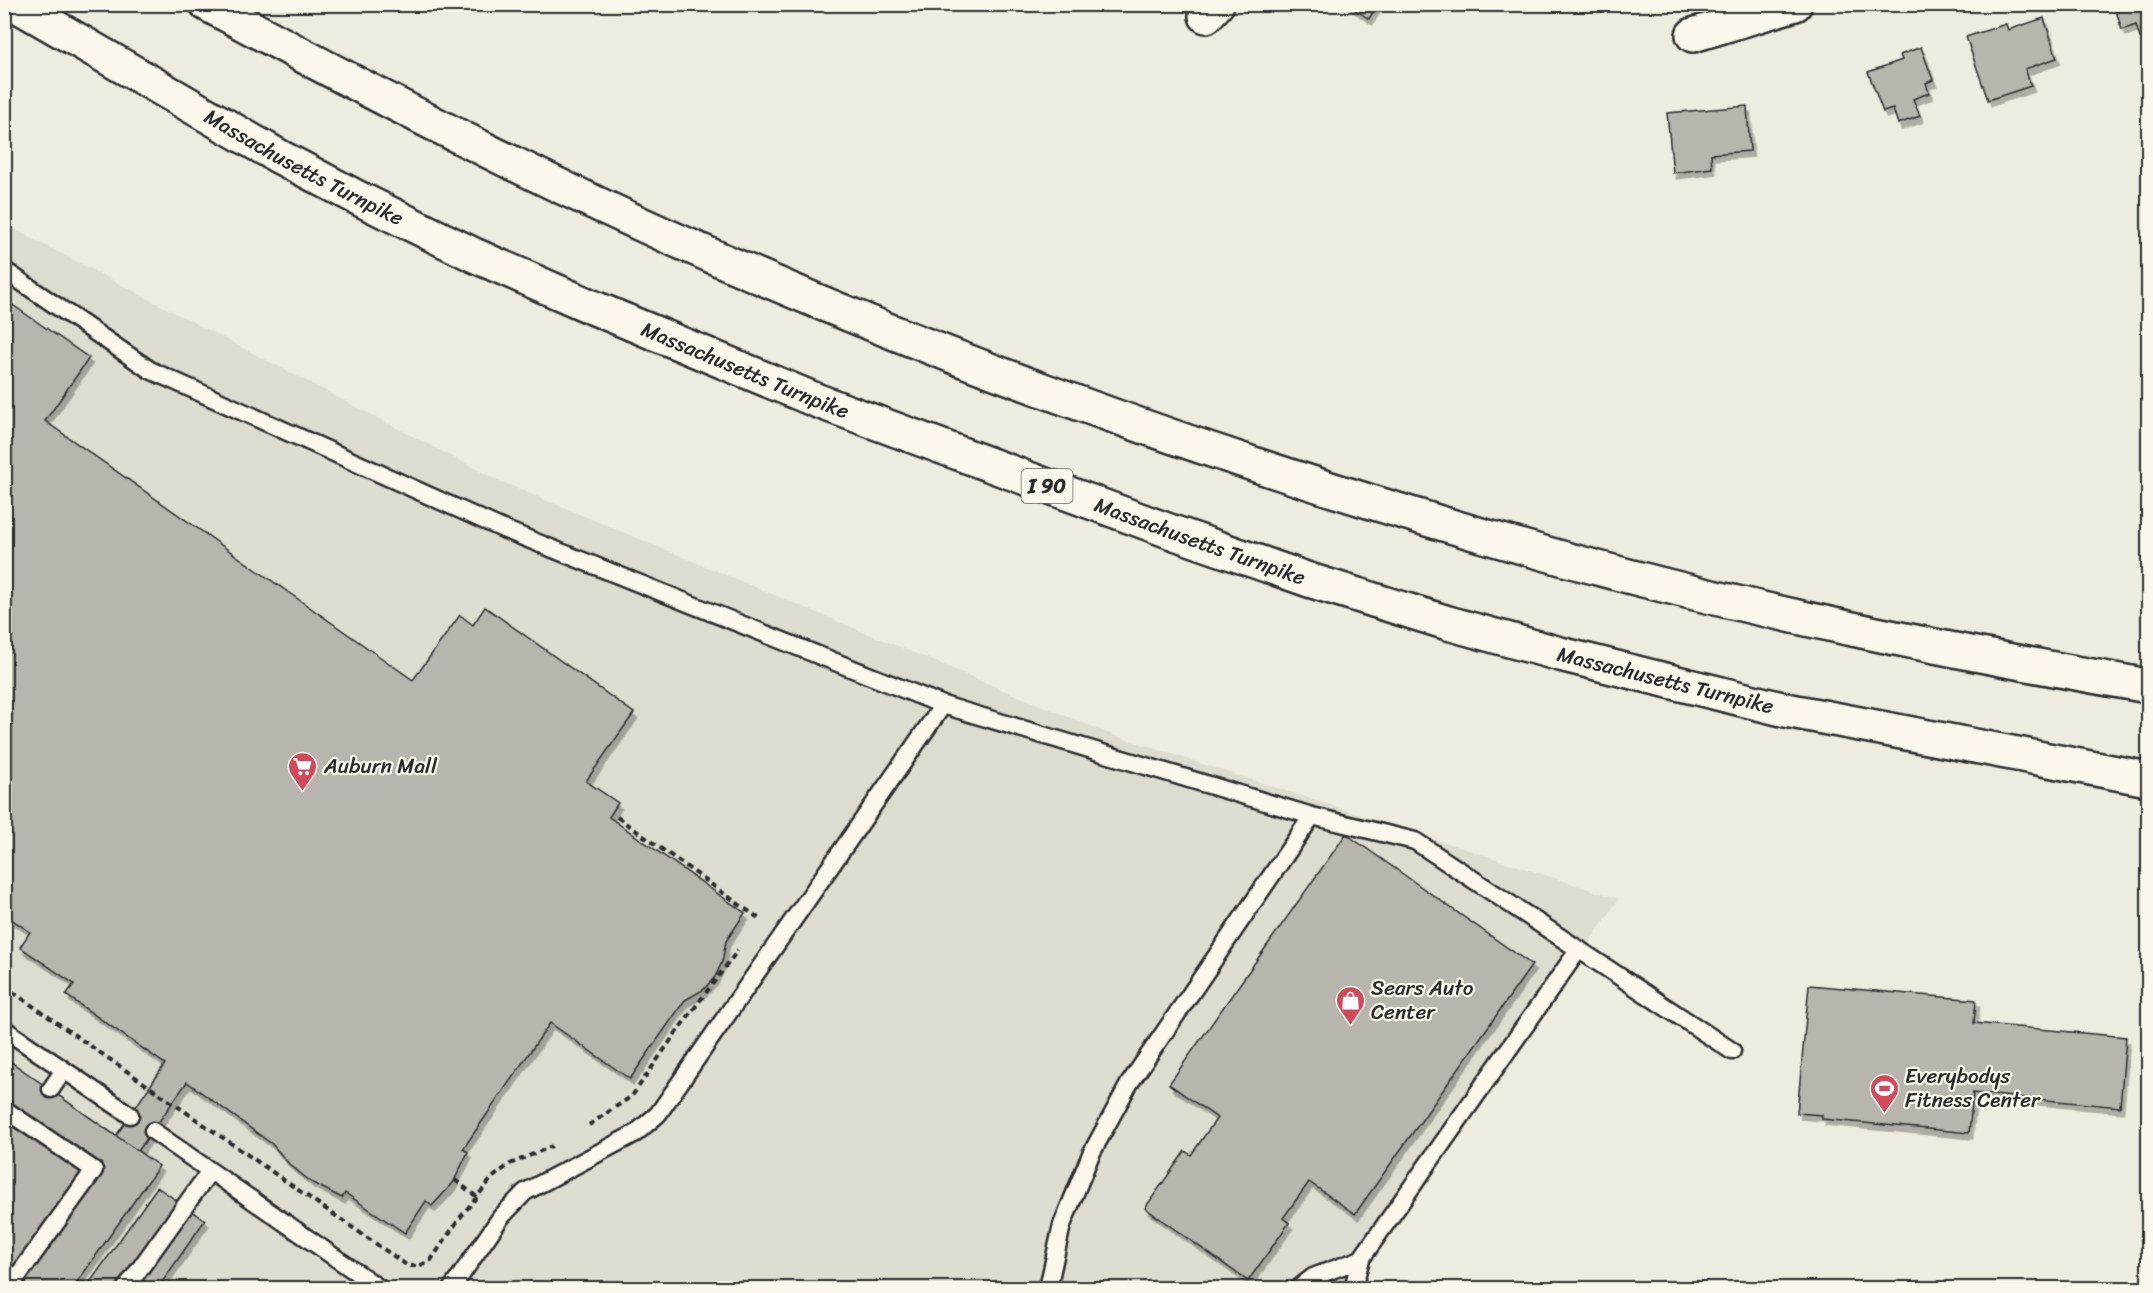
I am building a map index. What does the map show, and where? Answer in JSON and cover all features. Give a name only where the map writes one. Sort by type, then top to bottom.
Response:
[{"type":"main road","name":"Massachusetts Turnpike","points":[[15,4],[278,156],[474,255],[592,307],[818,400],[1172,532],[1309,580],[1448,623],[1560,654],[1786,710],[2148,779]]},
{"type":"main road","points":[[207,4],[321,67],[444,130],[610,210],[717,259],[837,309],[1074,402],[1425,518],[1658,584],[1990,658],[2148,686]]},
{"type":"main road","points":[[1693,35],[1795,4]]},
{"type":"lane","points":[[4,270],[150,370],[503,529],[943,705],[1312,816],[1415,841],[1732,1051]]},
{"type":"lane","points":[[452,1288],[501,1217],[525,1192],[636,1133],[658,1114],[943,705]]},
{"type":"lane","points":[[1048,1288],[1062,1225],[1092,1154],[1129,1084],[1312,816]]},
{"type":"lane","points":[[1353,1288],[1361,1259],[1579,950]]},
{"type":"lane","points":[[4,1029],[130,1115]]},
{"type":"lane","points":[[51,1089],[64,1070]]},
{"type":"lane","points":[[4,1109],[94,1170],[9,1288]]},
{"type":"lane","points":[[153,1131],[379,1288]]},
{"type":"lane","points":[[126,1288],[210,1171]]},
{"type":"lane","points":[[1299,1288],[1313,1277],[1361,1259]]},
{"type":"path","points":[[617,816],[761,920],[754,928]]},
{"type":"path","points":[[588,1126],[632,1096],[741,945]]},
{"type":"path","points":[[4,986],[408,1266],[419,1266],[431,1260],[459,1219],[492,1178],[510,1164],[558,1144]]},
{"type":"path","points":[[455,1180],[477,1197]]},
{"type":"shaded area","points":[[4,224],[497,480],[1107,733],[1619,899],[1364,1274],[1368,1288],[5,1288]]},
{"type":"building","points":[[1347,4],[1378,4],[1369,19]]},
{"type":"building","points":[[2114,4],[2148,4],[2148,35],[2140,38],[2136,25],[2122,30]]},
{"type":"building","points":[[2044,18],[2057,58],[2025,69],[2031,86],[1988,100],[1966,37],[2006,24],[2008,30]]},
{"type":"building","points":[[1921,47],[1933,80],[1926,83],[1929,93],[1913,99],[1920,116],[1898,124],[1893,109],[1883,112],[1868,72],[1902,60],[1900,55]]},
{"type":"building","points":[[1747,106],[1750,151],[1711,154],[1712,168],[1673,173],[1667,113]]},
{"type":"building","name":"Auburn Mall","points":[[4,299],[89,358],[45,421],[413,680],[460,615],[473,625],[485,607],[634,713],[586,781],[618,803],[609,817],[745,913],[726,941],[722,962],[715,977],[703,990],[685,1000],[630,1079],[550,1023],[463,1149],[468,1152],[453,1183],[432,1206],[426,1201],[405,1233],[345,1193],[342,1198],[311,1182],[289,1164],[272,1144],[187,1082],[138,1151],[159,1166],[73,1288],[4,1288],[4,1057],[116,1136],[165,1064],[66,995],[74,984],[20,947],[30,932],[4,914]]},
{"type":"building","name":"Sears Auto Center","points":[[1346,834],[1532,965],[1355,1214],[1309,1182],[1283,1218],[1289,1223],[1248,1281],[1145,1208],[1185,1151],[1191,1155],[1217,1118],[1169,1084]]},
{"type":"building","points":[[1809,985],[1976,1000],[1974,1023],[2126,1037],[2120,1107],[1973,1093],[1969,1133],[1822,1119],[1822,1115],[1797,1113]]},
{"type":"building","points":[[4,1057],[159,1166],[73,1288],[4,1288]]},
{"type":"building","points":[[157,1187],[205,1220],[158,1288],[86,1288]]},
{"type":"place","name":"Auburn Mall","points":[[303,792]]},
{"type":"place","name":"Sears Auto Center","points":[[1350,1026]]},
{"type":"place","name":"Everybodys Fitness Center","points":[[1884,1114]]}]
